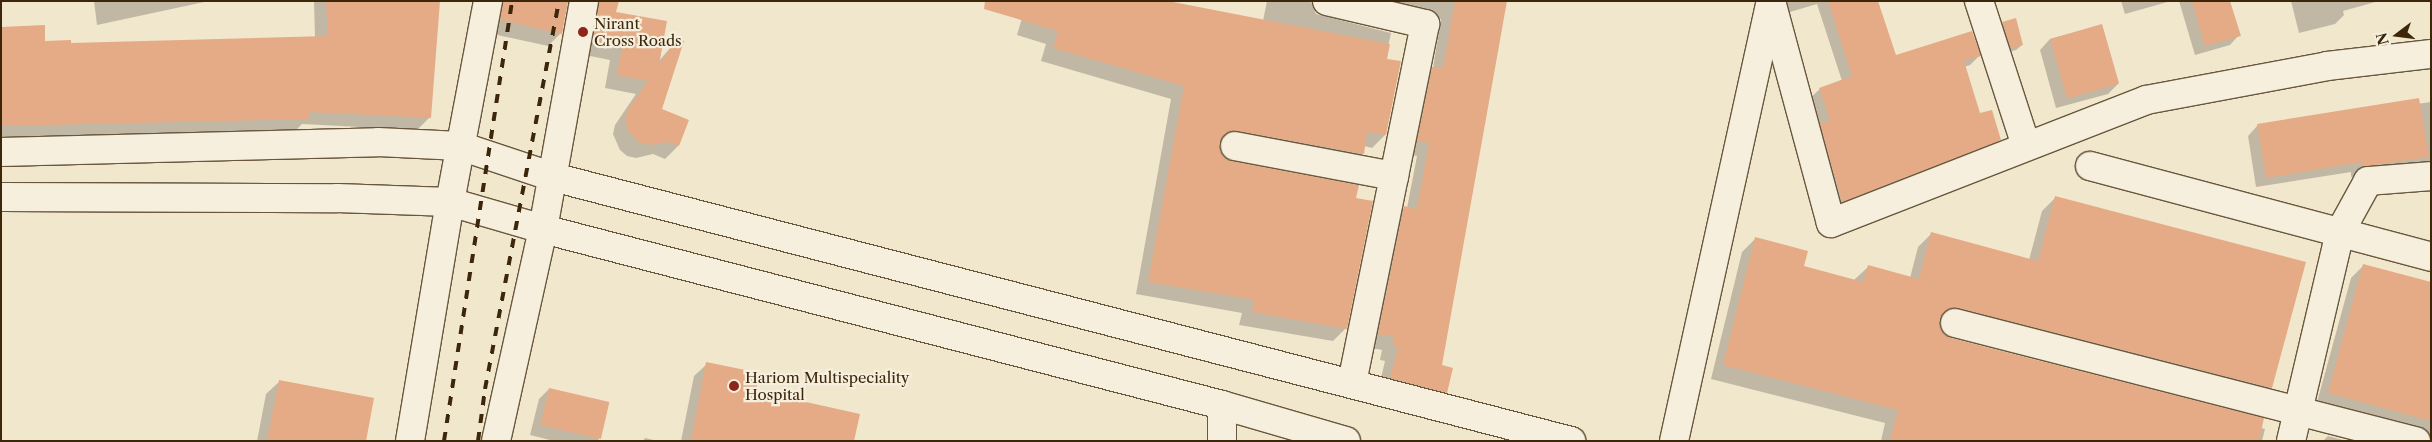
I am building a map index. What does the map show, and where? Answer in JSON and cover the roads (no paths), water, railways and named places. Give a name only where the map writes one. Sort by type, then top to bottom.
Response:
[{"type":"street","points":[[410,441],[450,202],[488,1]]},
{"type":"street","points":[[496,441],[544,230],[584,1]]},
{"type":"street","points":[[1327,1],[1425,24],[1352,384]]},
{"type":"street","points":[[1771,1],[1831,223],[2146,100],[2328,66],[2431,54]]},
{"type":"street","points":[[1674,441],[1771,1]]},
{"type":"street","points":[[1979,1],[2026,146]]},
{"type":"street","points":[[1,152],[378,142],[460,146],[553,177],[1571,441]]},
{"type":"street","points":[[1235,146],[1394,176]]},
{"type":"street","points":[[2090,166],[2431,257]]},
{"type":"street","points":[[2291,441],[2340,232],[2368,182],[2431,176]]},
{"type":"street","points":[[1,197],[327,198],[450,202],[544,230],[1222,405],[1346,441]]},
{"type":"street","points":[[1955,323],[2416,441]]},
{"type":"street","points":[[1222,405],[1222,441]]},
{"type":"railway","points":[[444,441],[512,1]]},
{"type":"railway","points":[[478,441],[485,389],[559,1]]},
{"type":"place","name":"Nirant Cross Roads","points":[[583,32]]},
{"type":"place","name":"Hariom Multispeciality Hospital","points":[[734,386]]}]
